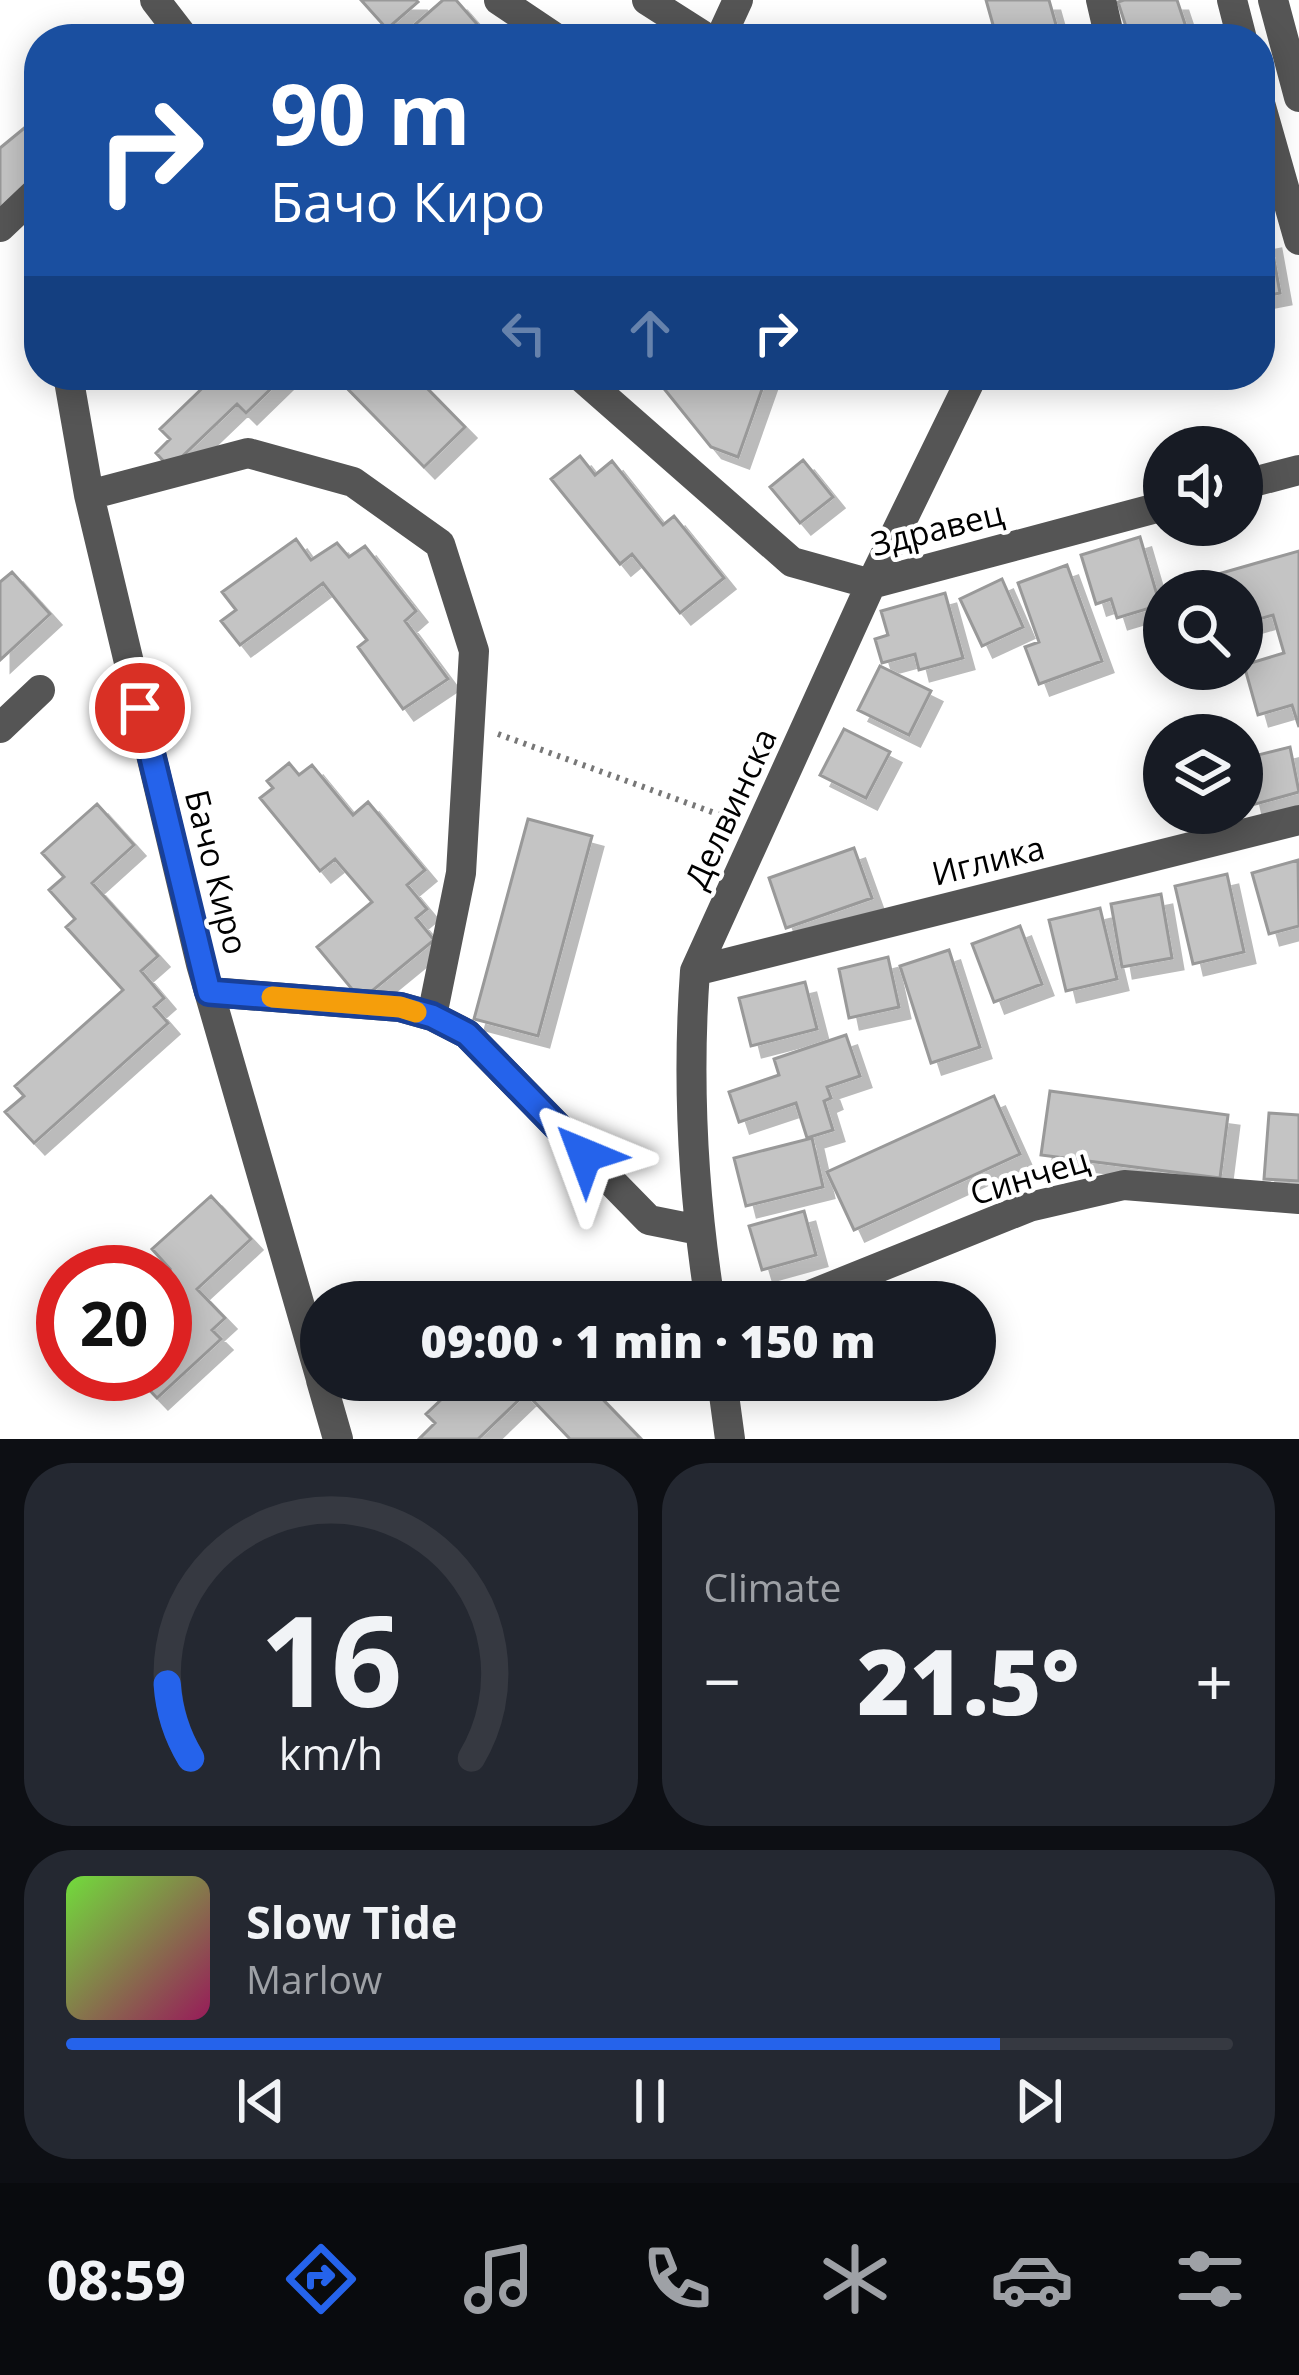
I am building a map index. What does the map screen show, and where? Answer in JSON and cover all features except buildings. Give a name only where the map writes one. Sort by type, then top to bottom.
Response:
[{"type":"street","points":[[155,0],[173,24]]},
{"type":"street","points":[[499,0],[534,24]]},
{"type":"street","points":[[647,0],[685,24]]},
{"type":"street","points":[[1273,0],[1299,97]]},
{"type":"street","points":[[1281,192],[1299,240]]},
{"type":"street","points":[[0,227],[24,204]]},
{"type":"street","name":"Бачо Киро","points":[[71,390],[89,495],[209,992],[300,1306]]},
{"type":"street","name":"Здравец","points":[[596,390],[792,562],[871,584],[1143,512]]},
{"type":"street","name":"Делвинска","points":[[707,1281],[699,1229],[690,1032],[694,971],[966,390]]},
{"type":"street","points":[[89,495],[248,453],[353,482],[440,544],[474,651],[461,873],[432,1016]]},
{"type":"street","points":[[1263,479],[1299,470]]},
{"type":"street","points":[[0,728],[40,691]]},
{"type":"street","name":"Иглика","points":[[694,971],[1299,820]]},
{"type":"street","points":[[209,992],[400,1007],[432,1016],[467,1034],[649,1220],[699,1229]]},
{"type":"street","name":"Синчец","points":[[845,1281],[1030,1207],[1124,1185],[1299,1199]]},
{"type":"street","name":"Бачо Киро","points":[[327,1401],[338,1439]]},
{"type":"street","points":[[725,1401],[730,1439]]},
{"type":"path","points":[[470,724],[760,829]]},
{"type":"slow traffic","points":[[272,997],[416,1012]]},
{"type":"route","points":[[140,708],[209,992],[400,1007],[432,1016],[467,1034],[585,1155]]}]
